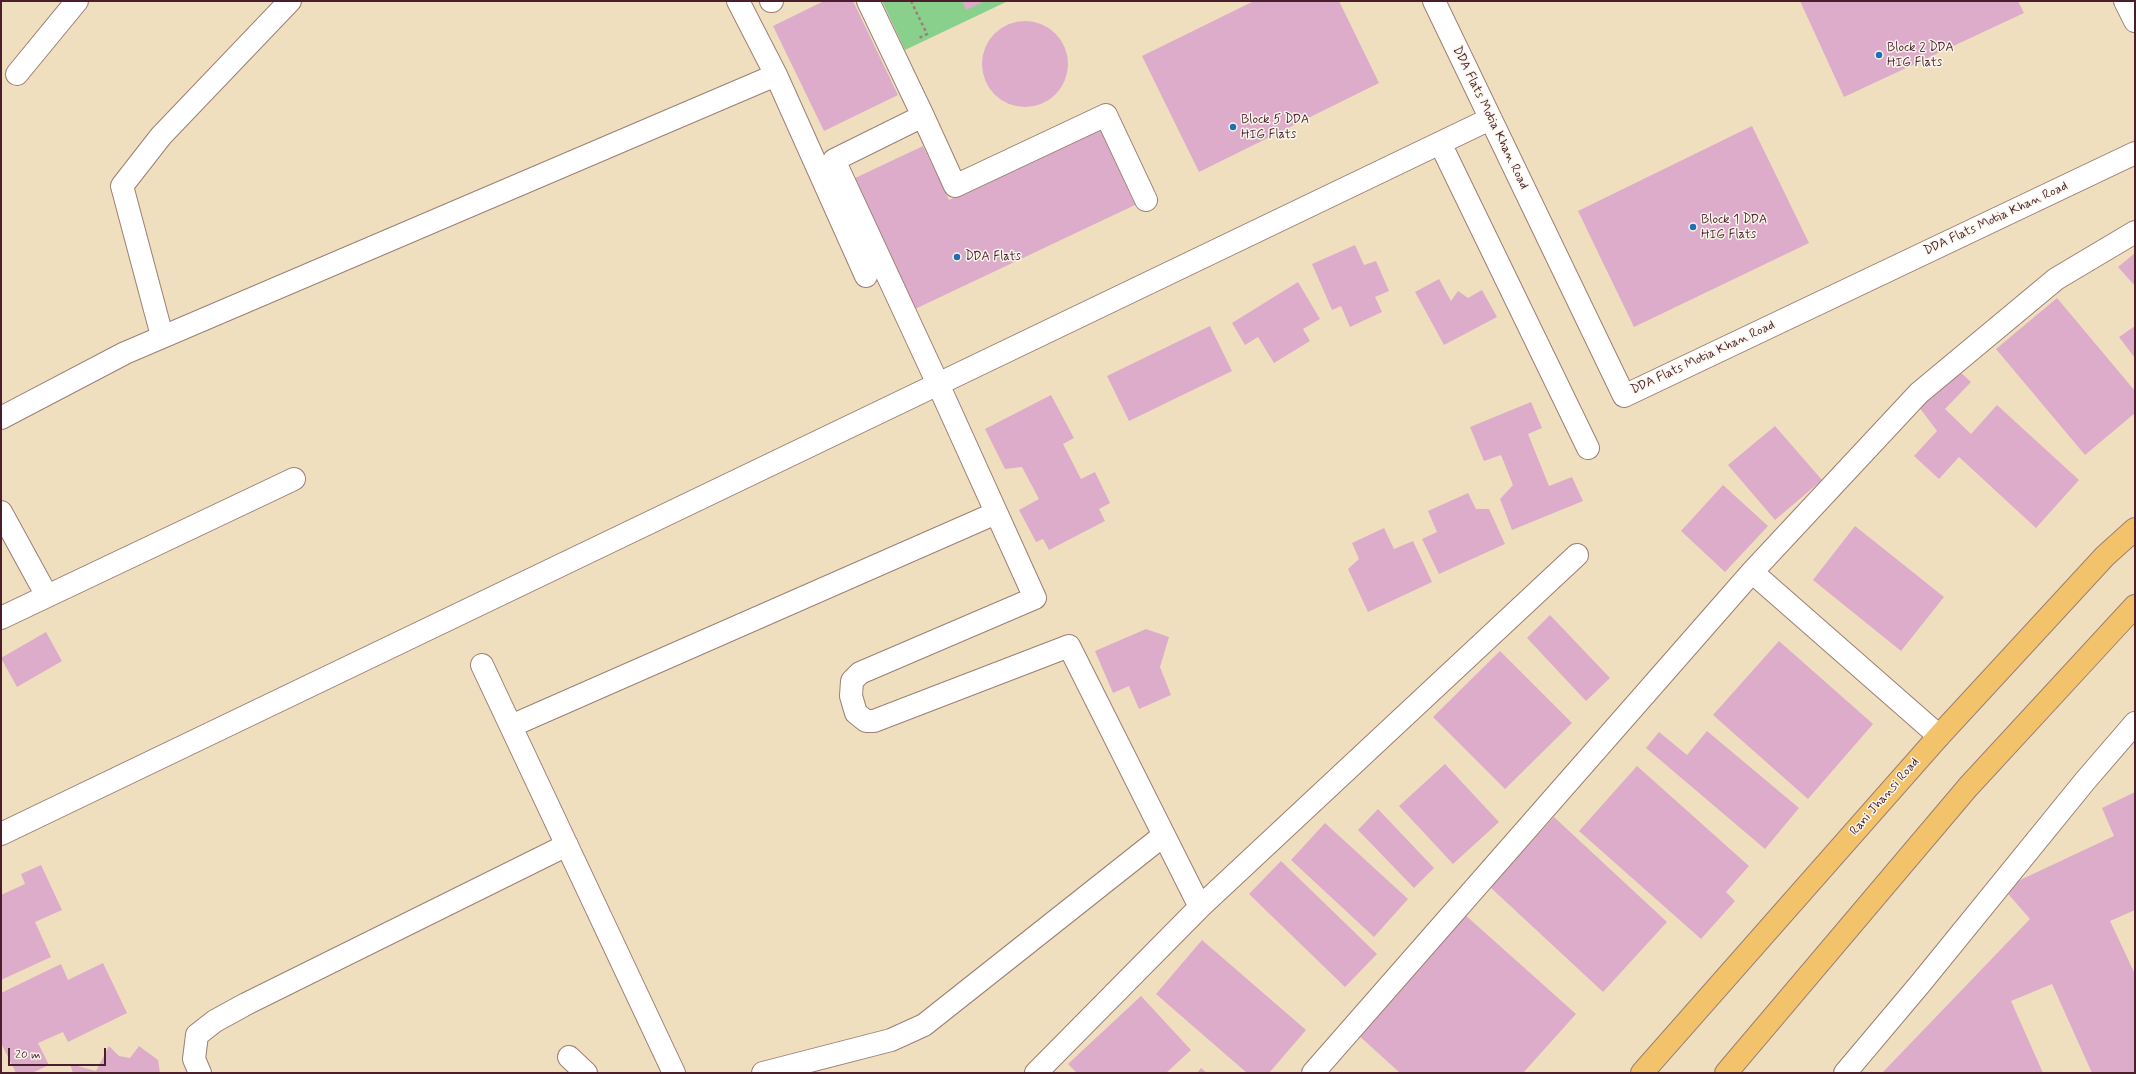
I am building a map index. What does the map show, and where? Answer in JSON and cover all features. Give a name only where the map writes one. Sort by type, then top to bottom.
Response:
[{"type":"main road","name":"Rani Jhansi Road","points":[[1642,1073],[1939,736],[2105,556],[2135,529]]},
{"type":"main road","points":[[1726,1073],[1968,787],[2135,606]]},
{"type":"street","points":[[17,74],[77,1]]},
{"type":"street","points":[[162,336],[122,186],[161,136],[290,1]]},
{"type":"street","points":[[738,1],[776,75],[866,276]]},
{"type":"street","points":[[868,1],[955,186],[1106,115],[1146,200]]},
{"type":"street","name":"DDA Flats Motia Khan Road","points":[[1434,1],[1624,396],[2135,153]]},
{"type":"street","points":[[2124,1],[2135,21]]},
{"type":"street","points":[[1,418],[125,352],[776,75]]},
{"type":"street","points":[[923,116],[834,160],[1035,598],[860,673],[852,681],[851,696],[856,713],[866,721],[874,721],[1069,646],[1200,907]]},
{"type":"street","points":[[1,834],[1490,119]]},
{"type":"street","points":[[1440,143],[1588,448]]},
{"type":"street","points":[[1313,1073],[1752,572],[1919,393],[2056,279],[2135,232]]},
{"type":"street","points":[[1,618],[294,479]]},
{"type":"street","points":[[1,512],[47,596]]},
{"type":"street","points":[[511,726],[996,513]]},
{"type":"street","points":[[1036,1073],[1200,907],[1577,555]]},
{"type":"street","points":[[1752,572],[1939,736]]},
{"type":"street","points":[[482,665],[674,1073]]},
{"type":"street","points":[[1845,1073],[2135,723]]},
{"type":"street","points":[[763,1073],[891,1040],[924,1025],[1164,835]]},
{"type":"street","points":[[200,1073],[194,1059],[197,1035],[216,1021],[246,1004],[567,845]]},
{"type":"street","points":[[570,1056],[586,1073]]},
{"type":"path","points":[[912,1],[927,34],[915,40]]},
{"type":"green space","points":[[882,1],[1008,1],[905,50]]},
{"type":"building","points":[[824,1],[853,1],[898,95],[824,131],[773,26]]},
{"type":"building","points":[[962,1],[985,1],[966,10]]},
{"type":"building","name":"Block 5 DDA HIG Flats","points":[[1254,1],[1339,1],[1379,83],[1199,172],[1142,56]]},
{"type":"building","name":"Block 2 DDA HIG Flats","points":[[1800,1],[2018,1],[2024,13],[1844,97]]},
{"type":"building","points":[[1025,21],[1041,24],[1049,28],[1061,40],[1065,48],[1068,64],[1065,80],[1061,88],[1049,100],[1041,104],[1025,107],[1009,104],[1001,100],[989,88],[985,80],[982,64],[985,48],[989,40],[1001,28],[1009,24]]},
{"type":"building","name":"Block 1 DDA HIG Flats","points":[[1752,126],[1809,243],[1634,327],[1578,211]]},
{"type":"building","name":"DDA Flats","points":[[1100,129],[1135,205],[915,309],[853,179],[923,146],[949,200]]},
{"type":"building","points":[[1355,245],[1364,265],[1376,261],[1389,291],[1375,297],[1382,312],[1350,327],[1341,306],[1332,310],[1312,264]]},
{"type":"building","points":[[2135,253],[2135,286],[2118,267]]},
{"type":"building","points":[[1439,279],[1451,301],[1458,291],[1468,298],[1482,290],[1497,317],[1444,345],[1415,292]]},
{"type":"building","points":[[1298,282],[1320,319],[1303,329],[1310,341],[1274,363],[1258,337],[1245,345],[1232,323]]},
{"type":"building","points":[[2057,298],[2135,391],[2135,413],[2085,455],[1996,349]]},
{"type":"building","points":[[1210,326],[1232,371],[1129,421],[1107,376]]},
{"type":"building","points":[[2135,326],[2135,358],[2119,337]]},
{"type":"building","points":[[1958,370],[1971,382],[1945,409],[1971,434],[1997,405],[2079,480],[2036,528],[1959,457],[1939,479],[1914,456],[1937,431],[1919,407]]},
{"type":"building","points":[[1051,395],[1074,438],[1063,444],[1081,479],[1095,472],[1110,503],[1099,509],[1105,521],[1049,550],[1043,539],[1036,542],[1019,510],[1039,499],[1022,467],[1005,469],[985,429]]},
{"type":"building","points":[[1531,402],[1542,428],[1528,434],[1549,486],[1572,477],[1583,501],[1512,530],[1500,499],[1513,485],[1501,455],[1484,461],[1470,427]]},
{"type":"building","points":[[1775,426],[1822,480],[1775,520],[1728,465]]},
{"type":"building","points":[[1723,485],[1768,526],[1725,572],[1681,531]]},
{"type":"building","points":[[1468,493],[1476,509],[1489,509],[1505,544],[1439,574],[1422,539],[1437,532],[1428,511]]},
{"type":"building","points":[[1855,526],[1944,597],[1901,651],[1813,580]]},
{"type":"building","points":[[1384,528],[1394,549],[1413,541],[1432,582],[1368,612],[1348,569],[1359,559],[1352,543]]},
{"type":"building","points":[[1550,615],[1610,678],[1586,701],[1527,638]]},
{"type":"building","points":[[1146,629],[1169,637],[1160,667],[1171,695],[1139,709],[1129,686],[1113,693],[1095,651]]},
{"type":"building","points":[[46,632],[62,661],[17,687],[1,658]]},
{"type":"building","points":[[1779,641],[1873,724],[1808,799],[1713,715]]},
{"type":"building","points":[[1500,651],[1572,723],[1505,789],[1433,717]]},
{"type":"building","points":[[1707,731],[1799,808],[1765,849],[1646,748],[1659,732],[1687,755]]},
{"type":"building","points":[[1445,764],[1499,822],[1453,864],[1399,806]]},
{"type":"building","points":[[1637,766],[1749,866],[1726,892],[1735,901],[1701,939],[1579,831]]},
{"type":"building","points":[[2135,792],[2135,910],[2110,921],[2135,974],[2135,1073],[2092,1073],[2052,984],[2011,1001],[2043,1073],[1882,1073],[2030,919],[2003,888],[2114,836],[2102,808]]},
{"type":"building","points":[[1378,809],[1434,868],[1414,888],[1358,830]]},
{"type":"building","points":[[1554,817],[1667,922],[1603,992],[1490,887]]},
{"type":"building","points":[[1325,823],[1408,899],[1374,937],[1291,860]]},
{"type":"building","points":[[1281,861],[1377,954],[1345,987],[1249,894]]},
{"type":"building","points":[[41,865],[62,910],[35,922],[51,957],[1,980],[1,895],[25,884],[21,874]]},
{"type":"building","points":[[1463,913],[1576,1014],[1523,1073],[1400,1073],[1356,1033]]},
{"type":"building","points":[[1202,940],[1306,1030],[1269,1073],[1247,1073],[1156,994]]},
{"type":"building","points":[[103,963],[127,1013],[68,1042],[63,1032],[38,1043],[49,1065],[32,1073],[16,1073],[1,1043],[1,993],[61,964],[68,980]]},
{"type":"building","points":[[1141,996],[1191,1050],[1166,1073],[1077,1073],[1068,1064]]},
{"type":"building","points":[[109,1046],[119,1056],[130,1058],[139,1046],[158,1060],[160,1073],[73,1073],[70,1064],[96,1071]]},
{"type":"building","points":[[1201,1068],[1207,1073],[1197,1073]]},
{"type":"place","name":"Block 2 DDA HIG Flats","points":[[1879,55]]},
{"type":"place","name":"Block 5 DDA HIG Flats","points":[[1233,127]]},
{"type":"place","name":"Block 1 DDA HIG Flats","points":[[1693,227]]},
{"type":"place","name":"DDA Flats","points":[[957,257]]}]
